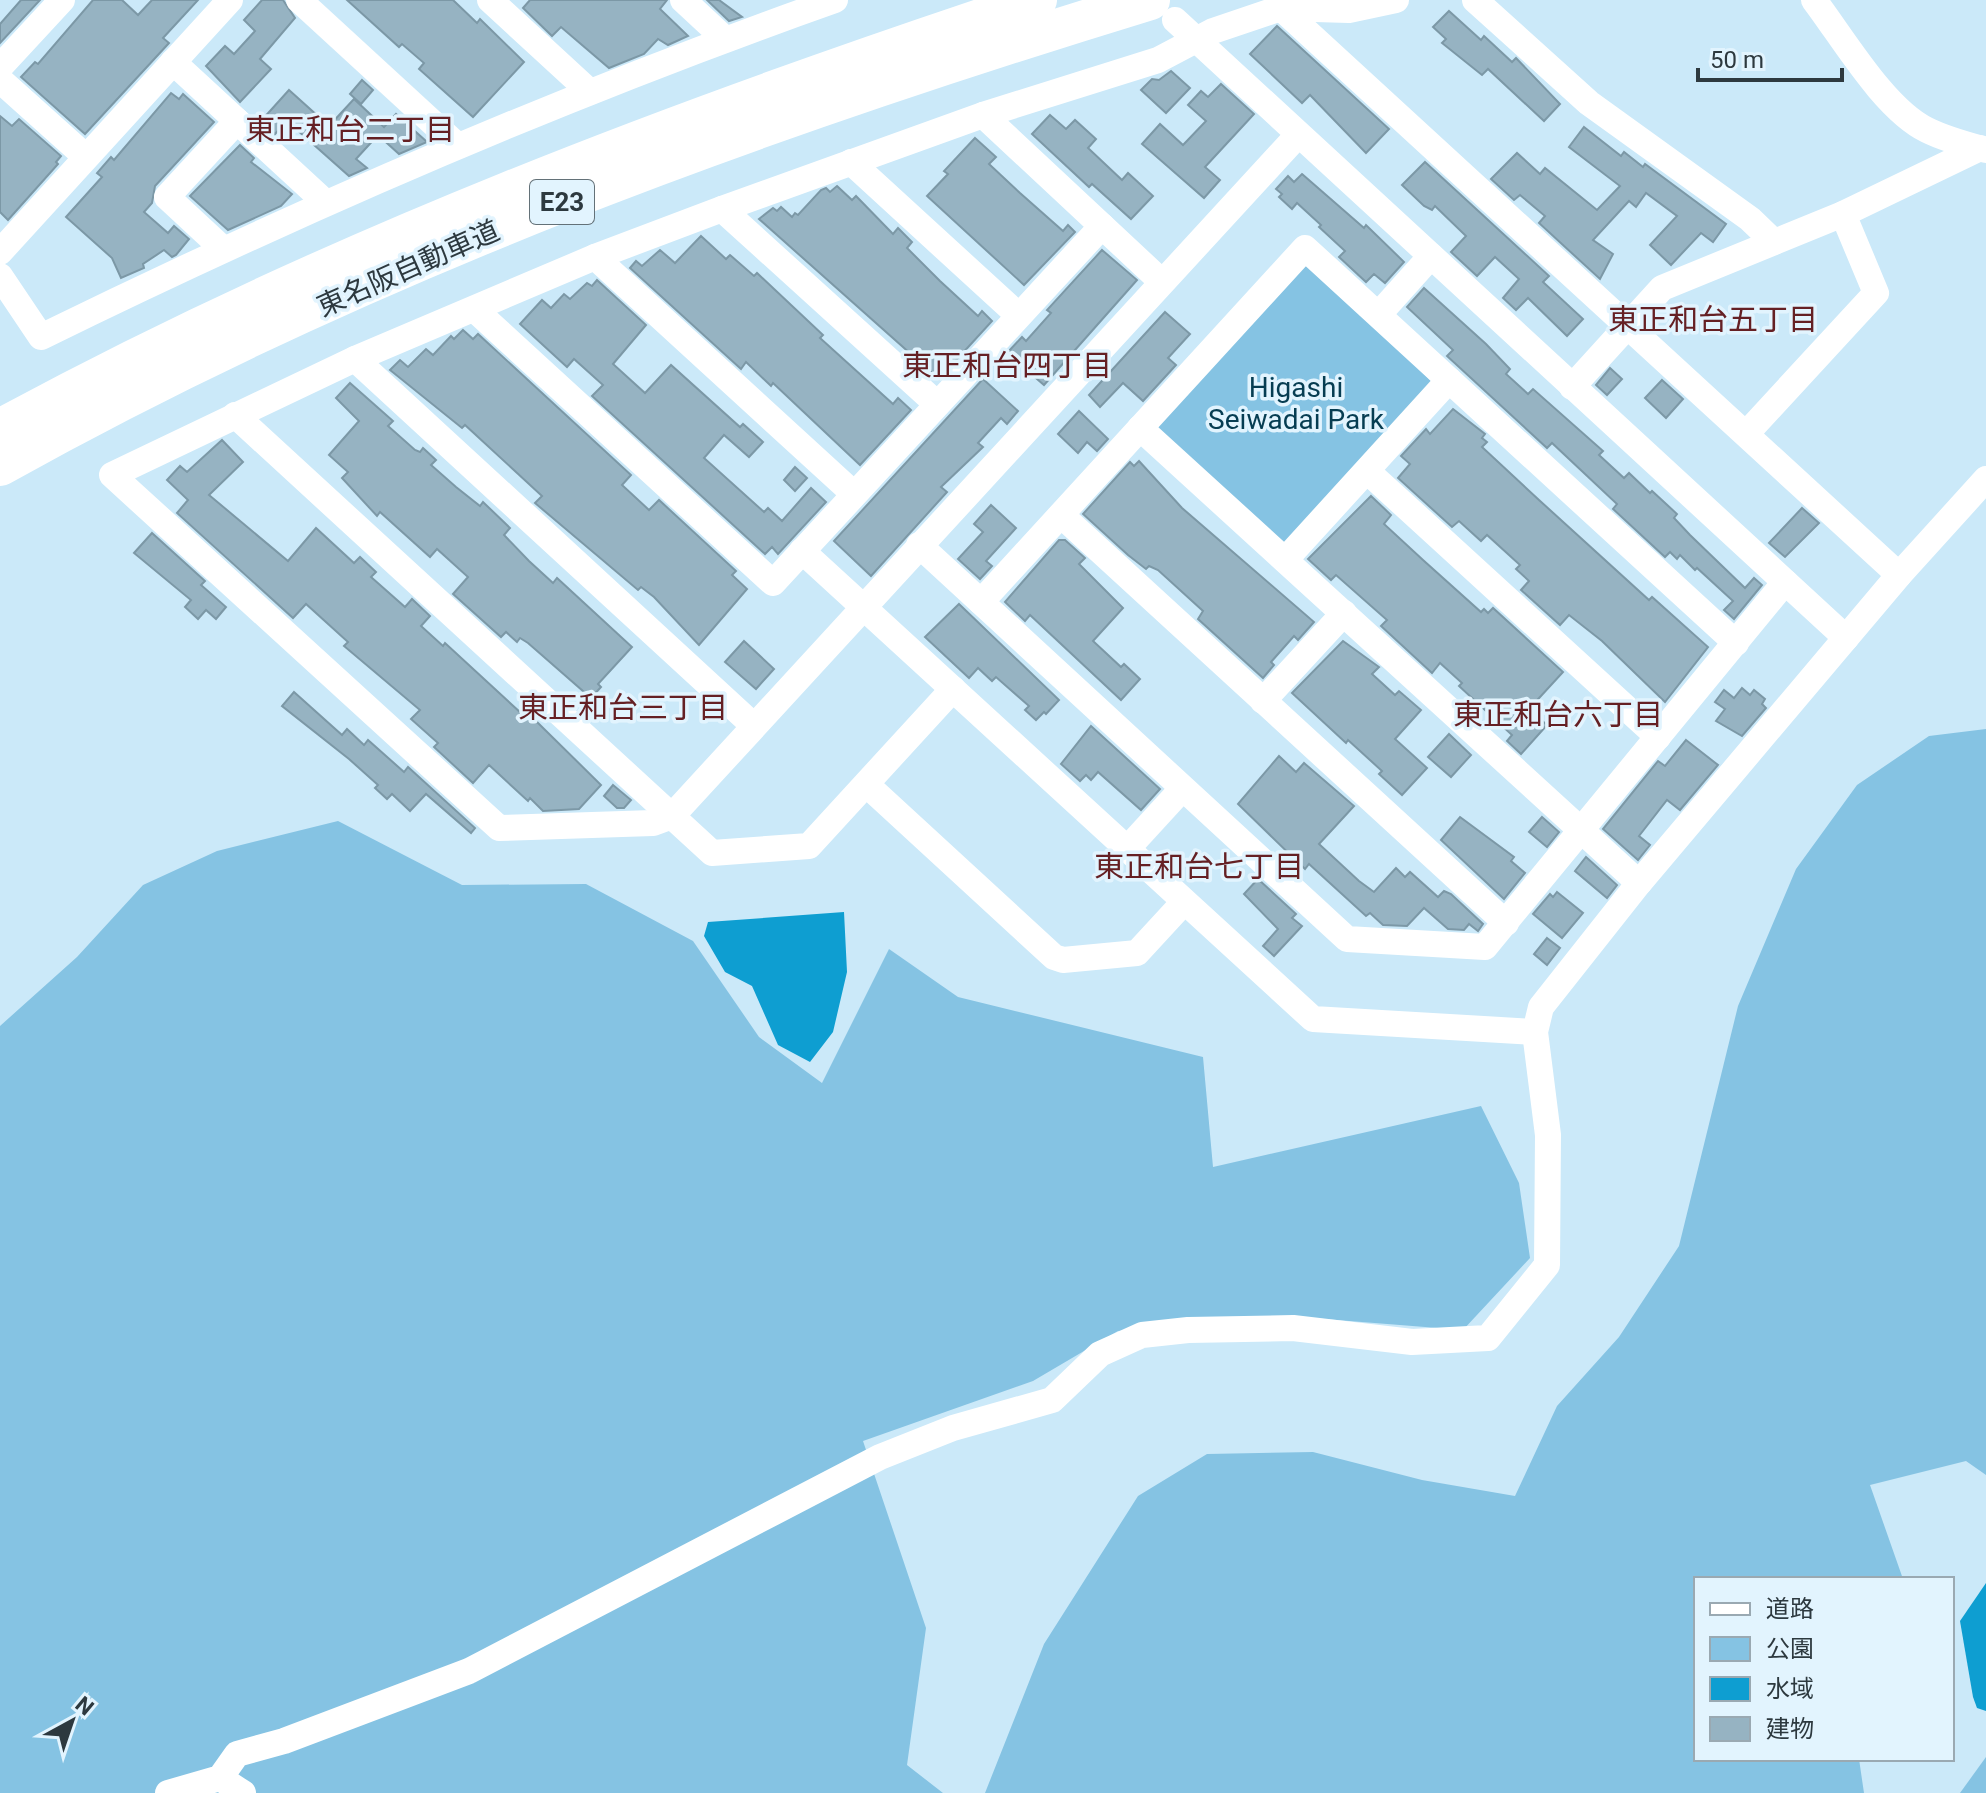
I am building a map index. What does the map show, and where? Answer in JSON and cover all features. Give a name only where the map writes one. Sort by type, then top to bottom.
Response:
[{"type":"highway","name":"東名阪自動車道","points":[[0,429],[228,314],[451,216],[821,72],[1037,0]]},
{"type":"highway","name":"東名阪自動車道","points":[[0,466],[244,340],[478,236],[633,173],[831,100],[1162,10]]},
{"type":"street","points":[[0,67],[62,0]]},
{"type":"street","points":[[0,252],[230,0]]},
{"type":"street","points":[[299,0],[458,146]]},
{"type":"street","points":[[490,0],[590,92]]},
{"type":"street","points":[[683,0],[725,39]]},
{"type":"street","points":[[0,276],[41,337],[222,248],[458,146],[725,39],[835,0]]},
{"type":"street","points":[[1298,135],[672,816],[653,823],[499,828],[112,475],[355,359],[595,257],[722,209],[983,115],[1158,60],[1194,41],[1281,8],[1349,10],[1396,0]]},
{"type":"street","points":[[1475,0],[1589,103],[1750,219],[1774,242]]},
{"type":"street","points":[[1814,0],[1883,90],[1910,119],[1926,130],[1983,149]]},
{"type":"street","points":[[1281,8],[1899,575]]},
{"type":"street","points":[[1162,10],[1846,638]]},
{"type":"street","points":[[173,62],[326,203]]},
{"type":"street","points":[[0,80],[86,157]]},
{"type":"street","points":[[983,115],[1162,282]]},
{"type":"street","points":[[222,248],[167,197],[237,121]]},
{"type":"street","points":[[1572,387],[1662,288],[1843,214],[1983,149]]},
{"type":"street","points":[[851,162],[1018,315]]},
{"type":"street","points":[[722,209],[937,404]]},
{"type":"street","points":[[1746,434],[1876,293],[1843,214]]},
{"type":"street","points":[[474,309],[773,583],[1102,226]]},
{"type":"street","points":[[981,602],[1305,248],[1736,643]]},
{"type":"street","points":[[1379,314],[1431,256]]},
{"type":"street","points":[[595,257],[854,494]]},
{"type":"street","points":[[355,359],[754,726]]},
{"type":"street","points":[[1285,560],[1449,380]]},
{"type":"street","points":[[235,415],[712,853],[809,846],[953,689]]},
{"type":"street","points":[[1140,428],[1639,883]]},
{"type":"street","points":[[1367,471],[1658,737]]},
{"type":"street","points":[[168,1793],[220,1778],[237,1754],[284,1741],[469,1671],[880,1457],[953,1428],[1052,1400],[1100,1354],[1142,1335],[1188,1330],[1293,1328],[1412,1342],[1488,1338],[1547,1265],[1548,1135],[1535,1032],[1541,1007],[1639,883],[1899,575],[1986,479]]},
{"type":"street","points":[[1061,515],[1506,923]]},
{"type":"street","points":[[919,545],[1347,939],[1485,947],[1785,582]]},
{"type":"street","points":[[802,551],[1313,1019],[1535,1032]]},
{"type":"street","points":[[1263,701],[1344,613]]},
{"type":"street","points":[[867,785],[1054,957],[1063,960],[1137,953],[1184,902]]},
{"type":"street","points":[[1127,849],[1182,789]]},
{"type":"street","points":[[220,1778],[243,1793]]},
{"type":"green space","name":"Higashi Seiwadai Park","points":[[1311,262],[1435,385],[1289,545],[1281,544],[1156,431],[1155,423],[1301,263]]},
{"type":"green space","points":[[1986,729],[1986,1475],[1966,1461],[1870,1485],[1902,1577],[1694,1577],[1694,1761],[1859,1761],[1864,1793],[985,1793],[1044,1644],[1138,1496],[1207,1454],[1313,1452],[1422,1480],[1515,1496],[1557,1406],[1619,1337],[1679,1246],[1738,1006],[1796,869],[1857,785],[1929,736]]},
{"type":"green space","points":[[338,821],[462,885],[586,884],[693,941],[759,1037],[822,1083],[889,949],[958,997],[1203,1057],[1213,1167],[1481,1106],[1519,1183],[1530,1258],[1463,1330],[1286,1316],[1118,1331],[1033,1381],[863,1441],[926,1628],[907,1765],[943,1793],[0,1793],[0,1026],[77,957],[143,885],[217,851]]},
{"type":"green space","points":[[1986,1757],[1986,1793],[1960,1793]]},
{"type":"water","points":[[844,912],[847,972],[833,1032],[810,1062],[778,1045],[752,986],[725,972],[704,936],[708,922]]},
{"type":"water","points":[[1986,1583],[1986,1711],[1977,1708],[1973,1697],[1960,1621]]},
{"type":"building","points":[[21,0],[40,0],[0,43],[0,24]]},
{"type":"building","points":[[93,0],[122,0],[138,15],[152,0],[198,0],[163,38],[169,43],[85,134],[21,77],[35,62],[38,64]]},
{"type":"building","points":[[262,0],[283,0],[295,18],[260,59],[271,69],[240,102],[206,66],[225,46],[234,54],[255,31],[244,20]]},
{"type":"building","points":[[347,0],[453,0],[477,23],[480,19],[524,62],[473,117],[419,69],[424,63],[402,44],[399,47]]},
{"type":"building","points":[[530,0],[667,0],[660,9],[688,36],[668,45],[658,39],[644,54],[609,68],[561,27],[552,36],[523,8]]},
{"type":"building","points":[[707,0],[719,0],[742,17],[729,21]]},
{"type":"building","points":[[1449,11],[1481,40],[1484,36],[1512,62],[1516,58],[1560,104],[1544,121],[1488,69],[1482,75],[1442,43],[1446,39],[1433,27]]},
{"type":"building","points":[[1277,26],[1389,129],[1366,153],[1310,95],[1302,103],[1250,54]]},
{"type":"building","points":[[1171,71],[1190,88],[1166,113],[1141,90],[1152,79],[1159,80]]},
{"type":"building","points":[[362,80],[373,90],[361,104],[350,94]]},
{"type":"building","points":[[1221,84],[1254,114],[1205,167],[1220,180],[1204,198],[1142,144],[1160,124],[1183,145],[1206,121],[1188,105],[1201,91],[1208,97]]},
{"type":"building","points":[[289,90],[329,126],[354,99],[384,127],[396,114],[427,142],[399,154],[378,135],[356,159],[367,168],[349,176],[287,121],[275,134],[261,121]]},
{"type":"building","points":[[171,93],[179,99],[183,94],[214,122],[155,186],[152,203],[144,212],[168,233],[174,226],[189,239],[176,255],[172,257],[164,250],[143,264],[144,268],[121,278],[112,258],[66,217],[102,177],[97,173],[111,157],[114,160]]},
{"type":"building","points":[[1050,115],[1066,129],[1075,120],[1096,139],[1088,148],[1122,180],[1128,173],[1153,196],[1131,219],[1092,184],[1089,187],[1032,134]]},
{"type":"building","points":[[0,116],[12,126],[19,119],[61,156],[56,162],[58,164],[8,220],[0,212]]},
{"type":"building","points":[[1584,127],[1621,156],[1624,152],[1643,167],[1645,164],[1726,224],[1713,242],[1701,233],[1671,265],[1650,245],[1677,216],[1646,193],[1636,207],[1629,201],[1593,240],[1613,254],[1600,279],[1539,223],[1545,216],[1520,195],[1514,200],[1491,179],[1517,153],[1540,174],[1545,168],[1597,210],[1620,186],[1569,147]]},
{"type":"building","points":[[975,138],[996,157],[989,164],[1063,231],[1068,225],[1075,232],[1024,285],[927,196],[948,174],[944,171]]},
{"type":"building","points":[[240,145],[254,158],[251,162],[292,194],[281,206],[228,230],[190,196]]},
{"type":"building","points":[[1425,162],[1549,276],[1543,282],[1583,319],[1567,336],[1528,298],[1516,310],[1503,298],[1519,279],[1495,257],[1477,276],[1451,252],[1466,236],[1435,206],[1432,210],[1424,206],[1402,185]]},
{"type":"building","points":[[1302,174],[1364,228],[1366,225],[1404,262],[1385,283],[1374,274],[1366,282],[1339,257],[1345,251],[1319,227],[1321,225],[1297,203],[1292,209],[1279,197],[1282,194],[1276,189],[1288,176],[1294,182]]},
{"type":"building","points":[[837,186],[852,200],[856,196],[893,234],[898,228],[912,242],[907,248],[940,281],[978,316],[982,311],[992,321],[939,379],[759,219],[773,208],[777,211],[781,207],[792,217],[795,213],[798,215],[821,190],[826,188],[830,192]]},
{"type":"building","points":[[701,236],[726,259],[730,255],[754,276],[757,273],[823,335],[820,338],[893,404],[898,398],[911,410],[860,465],[773,383],[771,386],[746,362],[741,369],[630,268],[636,261],[642,266],[660,250],[675,263]]},
{"type":"building","points":[[1102,250],[1137,280],[1044,385],[1007,353],[1022,337],[1026,341],[1051,313],[1047,310]]},
{"type":"building","points":[[597,280],[646,325],[613,364],[645,393],[671,365],[740,427],[743,424],[763,442],[749,457],[724,435],[704,458],[764,512],[768,508],[782,521],[811,488],[826,502],[778,554],[772,547],[765,554],[592,396],[603,385],[574,359],[567,367],[520,324],[542,300],[551,308],[564,294],[570,299],[587,283],[592,286]]},
{"type":"building","points":[[1424,288],[1486,344],[1510,369],[1506,374],[1528,394],[1533,389],[1603,451],[1599,455],[1624,478],[1629,473],[1677,514],[1674,518],[1745,588],[1754,578],[1762,585],[1734,619],[1724,610],[1733,601],[1697,568],[1695,570],[1680,555],[1677,559],[1670,552],[1665,557],[1613,509],[1617,504],[1552,443],[1547,448],[1447,356],[1453,350],[1407,307]]},
{"type":"building","points":[[1165,312],[1190,334],[1168,358],[1176,365],[1143,401],[1123,383],[1100,407],[1089,395]]},
{"type":"building","points":[[463,330],[473,339],[478,334],[631,475],[622,485],[649,510],[659,500],[736,571],[732,575],[747,589],[699,645],[654,597],[641,587],[638,590],[535,503],[542,496],[465,425],[462,428],[390,370],[400,360],[408,367],[426,349],[433,355],[451,336],[454,339]]},
{"type":"building","points":[[1610,368],[1622,379],[1607,395],[1596,385]]},
{"type":"building","points":[[983,379],[1018,411],[1007,424],[1001,418],[978,443],[983,447],[941,487],[947,492],[871,576],[834,541]]},
{"type":"building","points":[[1662,380],[1683,399],[1666,418],[1645,398]]},
{"type":"building","points":[[350,383],[393,421],[388,426],[415,450],[420,452],[423,448],[436,460],[431,465],[480,506],[483,502],[510,528],[504,535],[529,561],[553,583],[557,578],[632,647],[598,684],[601,687],[591,698],[528,643],[520,638],[517,642],[506,632],[501,637],[453,594],[468,577],[437,549],[430,557],[380,512],[377,516],[342,478],[348,472],[329,455],[359,421],[336,398]]},
{"type":"building","points":[[1453,409],[1485,434],[1482,438],[1487,442],[1482,447],[1649,600],[1652,597],[1708,647],[1665,702],[1602,641],[1569,615],[1560,625],[1521,590],[1529,581],[1516,569],[1520,565],[1487,535],[1481,541],[1459,521],[1452,527],[1398,478],[1410,464],[1401,456],[1426,429],[1430,434]]},
{"type":"building","points":[[1079,411],[1108,439],[1097,451],[1087,442],[1078,453],[1058,434]]},
{"type":"building","points":[[222,440],[243,462],[209,495],[288,561],[316,528],[354,563],[360,557],[376,572],[371,577],[405,607],[412,599],[430,616],[421,626],[443,646],[445,643],[521,713],[524,710],[601,785],[579,809],[543,811],[489,765],[473,783],[434,747],[438,743],[411,719],[420,710],[344,646],[348,642],[306,604],[293,618],[177,513],[188,500],[167,480],[180,466],[187,472]]},
{"type":"building","points":[[1139,461],[1182,508],[1314,622],[1298,640],[1294,636],[1271,662],[1274,665],[1263,678],[1198,619],[1203,611],[1158,570],[1149,566],[1146,569],[1083,514],[1130,462],[1134,466]]},
{"type":"building","points":[[795,467],[807,478],[795,491],[784,480]]},
{"type":"building","points":[[1371,496],[1391,515],[1384,524],[1423,560],[1481,612],[1484,609],[1488,613],[1493,608],[1563,672],[1529,709],[1547,725],[1521,754],[1507,741],[1512,735],[1459,686],[1462,683],[1440,663],[1432,673],[1381,626],[1387,620],[1336,575],[1331,580],[1308,559]]},
{"type":"building","points":[[991,505],[1016,528],[986,561],[992,566],[980,579],[958,559],[983,532],[974,524]]},
{"type":"building","points":[[1802,508],[1819,523],[1785,557],[1769,543]]},
{"type":"building","points":[[152,533],[205,581],[201,585],[226,607],[216,619],[206,610],[198,619],[185,607],[191,600],[134,553]]},
{"type":"building","points":[[1059,540],[1065,540],[1085,558],[1079,564],[1123,608],[1093,641],[1121,667],[1124,664],[1140,679],[1121,700],[1030,615],[1025,621],[1005,602]]},
{"type":"building","points":[[959,604],[1059,700],[1046,714],[1044,712],[1036,720],[1025,710],[1029,706],[996,677],[992,681],[978,668],[969,678],[925,637]]},
{"type":"building","points":[[744,641],[774,669],[756,689],[725,662]]},
{"type":"building","points":[[1343,641],[1379,667],[1372,674],[1395,695],[1399,691],[1421,710],[1395,739],[1427,768],[1402,795],[1379,774],[1382,771],[1348,740],[1346,743],[1292,693]]},
{"type":"building","points":[[1742,688],[1750,695],[1754,690],[1765,699],[1762,704],[1766,708],[1742,736],[1716,721],[1725,709],[1715,702],[1724,690],[1734,698]]},
{"type":"building","points":[[294,692],[342,735],[347,729],[364,745],[368,740],[404,772],[408,767],[475,828],[471,833],[426,794],[410,811],[392,794],[387,799],[375,788],[378,785],[349,759],[282,706]]},
{"type":"building","points":[[1091,726],[1160,789],[1141,810],[1098,772],[1091,780],[1086,775],[1080,781],[1061,764]]},
{"type":"building","points":[[1449,734],[1471,755],[1451,777],[1428,757]]},
{"type":"building","points":[[1686,740],[1718,765],[1680,810],[1667,800],[1639,836],[1650,845],[1638,860],[1603,829],[1658,761],[1665,766]]},
{"type":"building","points":[[1279,756],[1296,772],[1304,763],[1354,806],[1319,844],[1359,881],[1374,892],[1396,868],[1405,877],[1410,872],[1438,897],[1444,891],[1451,894],[1483,924],[1478,931],[1469,924],[1464,930],[1448,929],[1424,908],[1407,926],[1383,925],[1370,913],[1366,916],[1309,864],[1305,869],[1238,804]]},
{"type":"building","points":[[613,785],[631,800],[624,808],[617,808],[604,796]]},
{"type":"building","points":[[1460,817],[1514,857],[1511,861],[1525,873],[1504,899],[1441,840]]},
{"type":"building","points":[[1542,817],[1559,832],[1547,847],[1529,832]]},
{"type":"building","points":[[1586,857],[1617,885],[1607,898],[1575,871]]},
{"type":"building","points":[[1258,879],[1296,914],[1292,918],[1302,926],[1274,956],[1263,946],[1278,929],[1244,894]]},
{"type":"building","points":[[1557,892],[1583,913],[1562,938],[1533,914],[1550,894],[1553,897]]},
{"type":"building","points":[[1547,938],[1560,948],[1547,965],[1534,954]]},
{"type":"district","name":"東正和台二丁目","points":[[350,130]]},
{"type":"district","name":"東正和台五丁目","points":[[1713,320]]},
{"type":"district","name":"東正和台四丁目","points":[[1007,366]]},
{"type":"district","name":"東正和台三丁目","points":[[623,708]]},
{"type":"district","name":"東正和台六丁目","points":[[1558,715]]},
{"type":"district","name":"東正和台七丁目","points":[[1199,867]]}]
